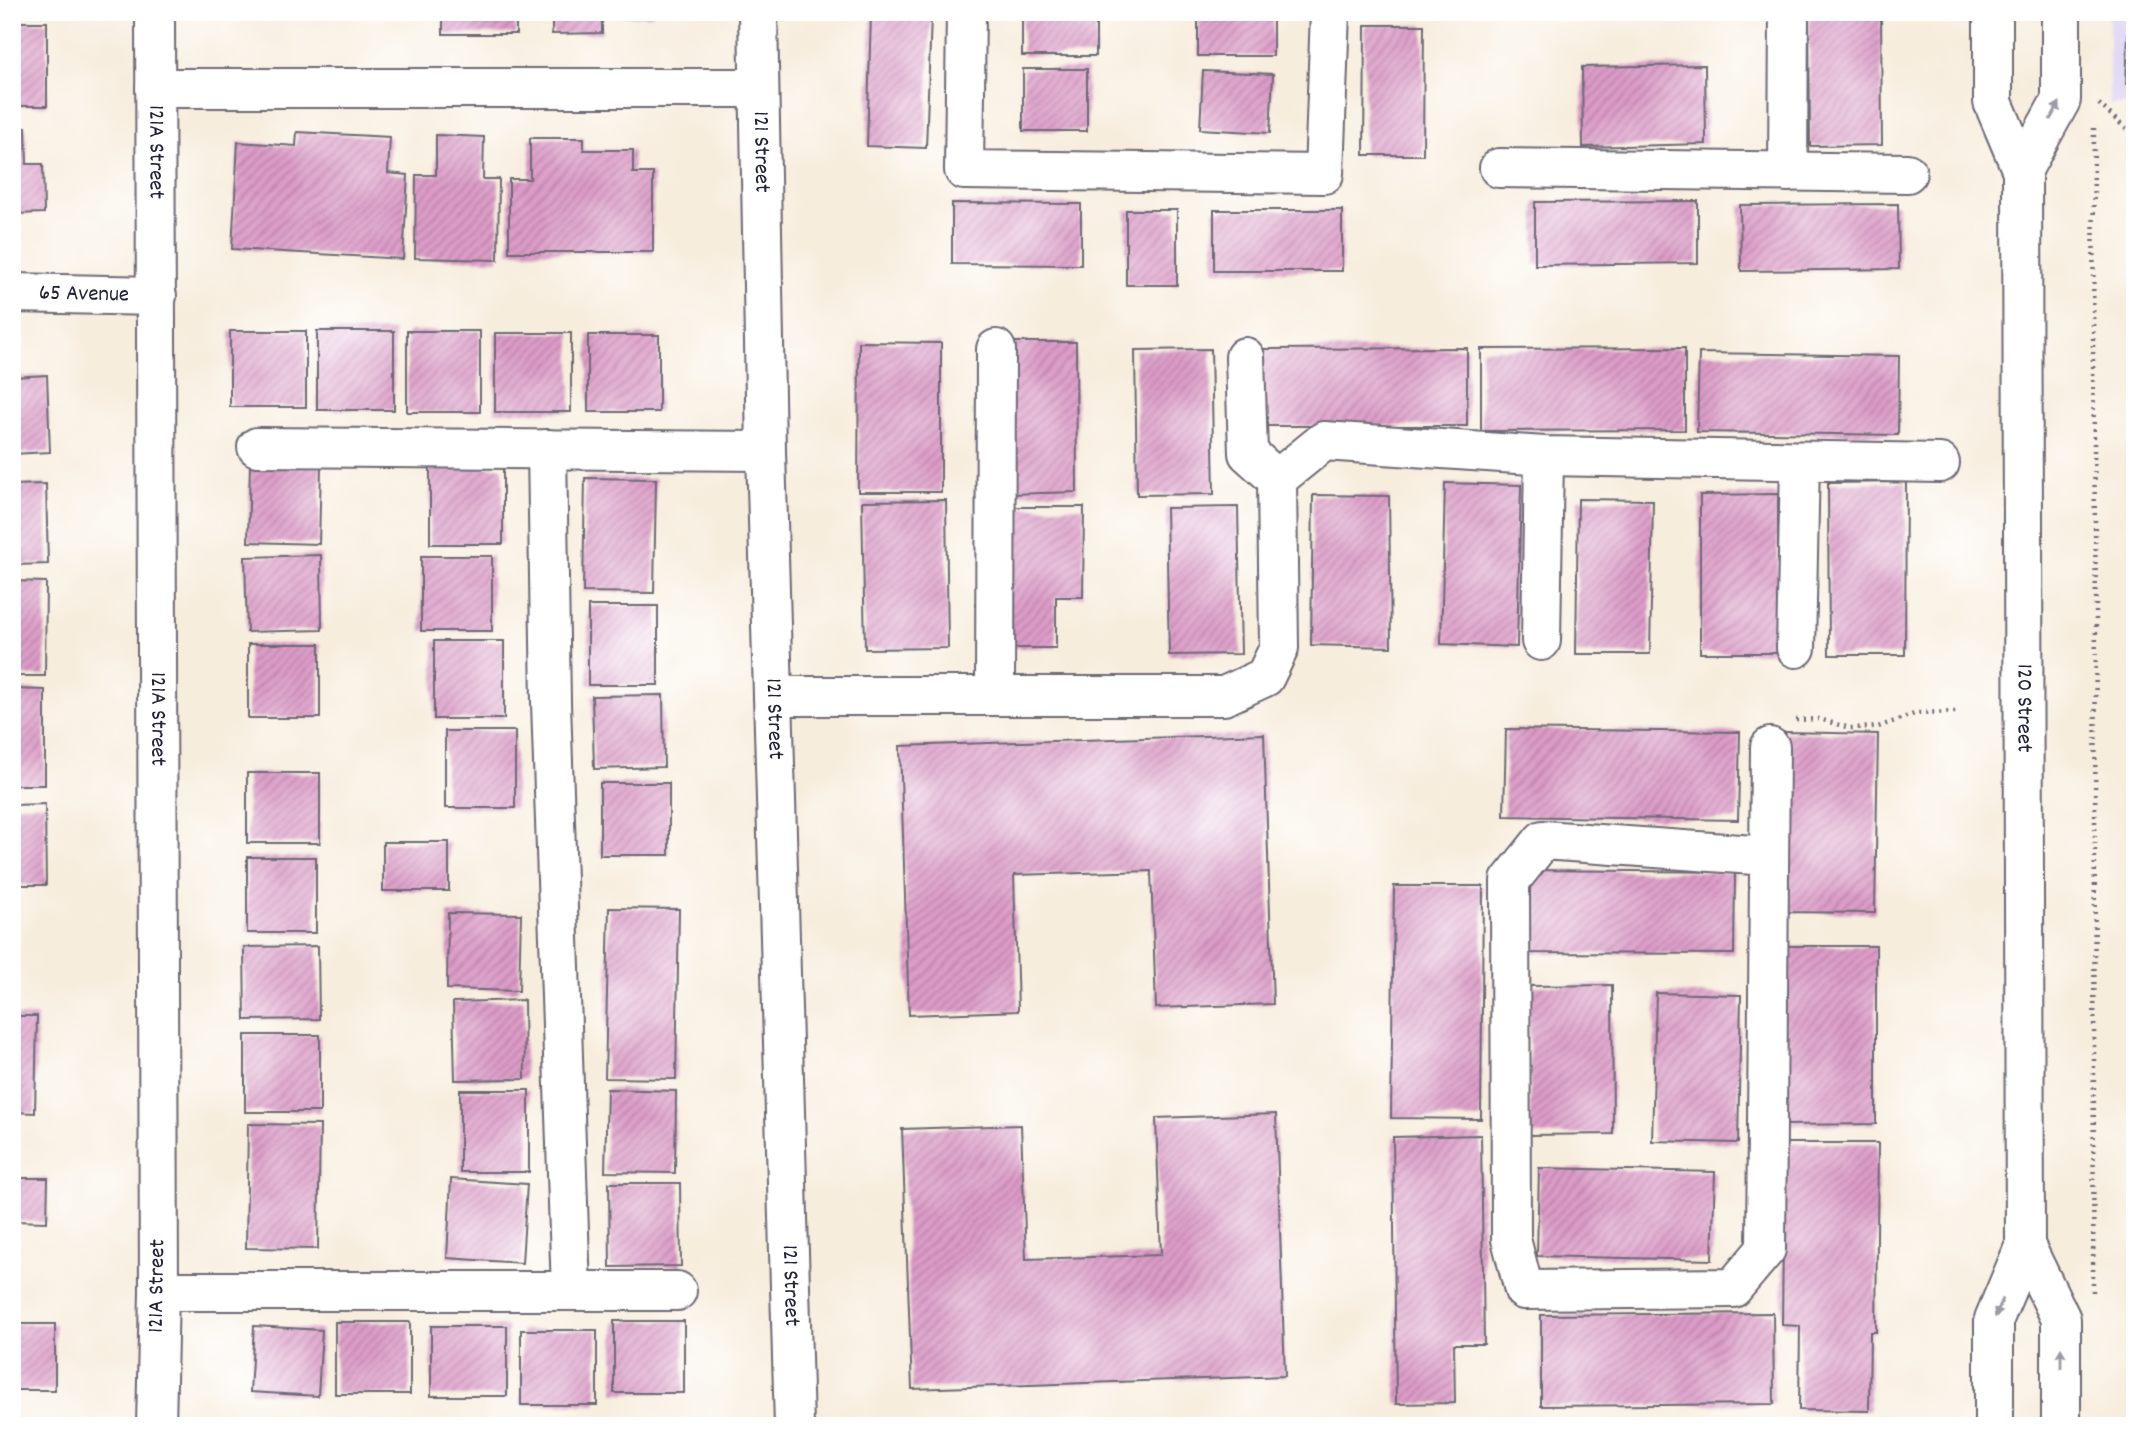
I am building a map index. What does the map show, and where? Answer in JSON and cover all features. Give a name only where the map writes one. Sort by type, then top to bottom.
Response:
[{"type":"street","name":"121A Street","points":[[155,12],[159,1291],[156,1426]]},
{"type":"street","name":"121 Street","points":[[758,12],[766,451],[794,1426]]},
{"type":"street","points":[[966,12],[964,170],[1324,174],[1330,12]]},
{"type":"street","points":[[1788,172],[1789,12]]},
{"type":"street","name":"120 Street","points":[[1993,12],[1993,102],[2022,171],[2025,1245],[1994,1319],[1994,1426]]},
{"type":"street","name":"120 Street","points":[[2022,171],[2061,100],[2061,12]]},
{"type":"street","points":[[155,88],[759,88]]},
{"type":"street","points":[[1499,168],[1907,173]]},
{"type":"street","name":"65 Avenue","points":[[12,293],[157,296]]},
{"type":"street","points":[[995,696],[996,349]]},
{"type":"street","points":[[773,696],[1224,696],[1265,677],[1279,648],[1277,480],[1248,453],[1245,356]]},
{"type":"street","points":[[1277,480],[1324,441],[1544,456],[1940,463]]},
{"type":"street","points":[[257,447],[766,451]]},
{"type":"street","points":[[547,449],[551,703],[571,1291]]},
{"type":"street","points":[[1541,641],[1544,456]]},
{"type":"street","points":[[1796,648],[1800,462]]},
{"type":"street","points":[[1768,856],[1543,841],[1510,881],[1511,1239],[1524,1290],[1733,1287],[1766,1249],[1770,747]]},
{"type":"street","name":"120 Street","points":[[2025,1245],[2061,1319],[2061,1426]]},
{"type":"street","points":[[159,1291],[677,1291]]},
{"type":"path","points":[[2094,111],[2094,100],[2135,137]]},
{"type":"path","points":[[2093,1301],[2096,606],[2094,123]]},
{"type":"path","points":[[1770,747],[1777,730],[1793,720],[1819,719],[1850,728],[1878,727],[1917,713],[1956,712]]},
{"type":"shaded area","points":[[2109,12],[2135,12],[2135,105],[2109,105]]},
{"type":"building","points":[[443,12],[516,12],[516,34],[443,34]]},
{"type":"building","points":[[552,12],[652,12],[652,16],[602,16],[602,33],[552,34]]},
{"type":"building","points":[[1022,12],[1096,12],[1096,56],[1022,56]]},
{"type":"building","points":[[1198,12],[1273,12],[1273,56],[1198,56]]},
{"type":"building","points":[[1809,12],[1881,12],[1882,145],[1810,146]]},
{"type":"building","points":[[2129,12],[2135,12],[2135,84],[2126,84]]},
{"type":"building","points":[[871,14],[931,16],[926,148],[867,146]]},
{"type":"building","points":[[12,22],[47,22],[47,106],[12,106]]},
{"type":"building","points":[[1365,25],[1424,25],[1423,155],[1364,155]]},
{"type":"building","points":[[1705,65],[1706,144],[1583,147],[1582,67]]},
{"type":"building","points":[[1023,69],[1087,69],[1087,131],[1023,131]]},
{"type":"building","points":[[1203,71],[1273,74],[1270,133],[1200,129]]},
{"type":"building","points":[[12,127],[26,127],[27,164],[43,164],[44,213],[12,214]]},
{"type":"building","points":[[297,132],[390,137],[388,173],[408,175],[403,259],[232,249],[238,142],[296,146]]},
{"type":"building","points":[[436,135],[484,137],[483,179],[499,179],[498,260],[415,258],[416,175],[436,175]]},
{"type":"building","points":[[530,138],[584,138],[584,150],[633,150],[633,173],[653,173],[653,252],[509,252],[509,179],[530,179]]},
{"type":"building","points":[[1698,201],[1698,263],[1535,265],[1535,202]]},
{"type":"building","points":[[952,203],[1081,204],[1081,265],[952,264]]},
{"type":"building","points":[[1898,204],[1899,269],[1741,271],[1740,205]]},
{"type":"building","points":[[1126,210],[1177,210],[1177,285],[1126,285]]},
{"type":"building","points":[[1214,210],[1342,210],[1342,271],[1214,271]]},
{"type":"building","points":[[230,331],[306,331],[306,407],[230,407]]},
{"type":"building","points":[[317,331],[394,331],[394,410],[317,410]]},
{"type":"building","points":[[407,331],[480,331],[480,412],[407,412]]},
{"type":"building","points":[[495,333],[571,333],[571,412],[495,412]]},
{"type":"building","points":[[588,335],[659,335],[659,412],[588,412]]},
{"type":"building","points":[[859,342],[941,343],[941,492],[858,492]]},
{"type":"building","points":[[1002,342],[1076,342],[1077,492],[1004,494]]},
{"type":"building","points":[[1467,348],[1467,426],[1255,426],[1255,349]]},
{"type":"building","points":[[1685,348],[1685,430],[1481,431],[1481,349]]},
{"type":"building","points":[[1211,349],[1214,494],[1137,495],[1135,350]]},
{"type":"building","points":[[1699,353],[1899,356],[1898,435],[1697,432]]},
{"type":"building","points":[[47,375],[50,452],[12,454],[12,377]]},
{"type":"building","points":[[250,465],[321,466],[319,544],[248,542]]},
{"type":"building","points":[[430,467],[503,467],[503,544],[430,544]]},
{"type":"building","points":[[585,478],[656,479],[654,593],[583,592]]},
{"type":"building","points":[[1906,482],[1905,655],[1829,655],[1828,483]]},
{"type":"building","points":[[1445,483],[1521,485],[1517,647],[1441,644]]},
{"type":"building","points":[[46,484],[48,564],[12,565],[12,485]]},
{"type":"building","points":[[1778,494],[1778,653],[1700,653],[1700,495]]},
{"type":"building","points":[[1313,495],[1389,496],[1391,647],[1311,645]]},
{"type":"building","points":[[1578,499],[1653,500],[1650,654],[1576,654]]},
{"type":"building","points":[[946,500],[948,648],[865,649],[862,501]]},
{"type":"building","points":[[1006,507],[1084,507],[1083,597],[1056,597],[1056,648],[1005,648]]},
{"type":"building","points":[[1238,507],[1241,654],[1169,655],[1166,508]]},
{"type":"building","points":[[321,555],[322,630],[247,632],[245,557]]},
{"type":"building","points":[[421,556],[492,556],[492,631],[421,631]]},
{"type":"building","points":[[12,581],[46,582],[45,676],[12,676]]},
{"type":"building","points":[[588,606],[658,606],[658,685],[588,685]]},
{"type":"building","points":[[434,641],[504,641],[504,719],[434,719]]},
{"type":"building","points":[[248,644],[320,644],[320,718],[248,718]]},
{"type":"building","points":[[12,689],[45,690],[45,785],[12,785]]},
{"type":"building","points":[[663,695],[664,767],[594,769],[592,696]]},
{"type":"building","points":[[1506,729],[1740,732],[1738,820],[1504,816]]},
{"type":"building","points":[[445,731],[515,731],[515,808],[445,808]]},
{"type":"building","points":[[1785,732],[1878,734],[1875,913],[1782,912]]},
{"type":"building","points":[[1264,734],[1273,1004],[1156,1008],[1151,871],[1014,875],[1018,1011],[909,1015],[900,746]]},
{"type":"building","points":[[247,773],[320,773],[320,843],[247,843]]},
{"type":"building","points":[[600,783],[669,783],[669,855],[600,855]]},
{"type":"building","points":[[45,804],[46,885],[12,885],[12,805]]},
{"type":"building","points":[[383,842],[449,842],[449,891],[383,891]]},
{"type":"building","points":[[247,857],[316,857],[316,933],[247,933]]},
{"type":"building","points":[[1527,870],[1735,872],[1734,954],[1527,953]]},
{"type":"building","points":[[1394,886],[1483,886],[1481,1119],[1391,1118]]},
{"type":"building","points":[[609,908],[679,909],[676,1079],[605,1078]]},
{"type":"building","points":[[448,913],[521,914],[519,991],[447,989]]},
{"type":"building","points":[[318,946],[319,1019],[245,1020],[244,947]]},
{"type":"building","points":[[1783,946],[1876,946],[1876,1124],[1783,1125]]},
{"type":"building","points":[[1612,985],[1613,1134],[1530,1135],[1529,986]]},
{"type":"building","points":[[1656,993],[1741,995],[1738,1143],[1652,1141]]},
{"type":"building","points":[[524,1000],[525,1079],[455,1080],[453,1002]]},
{"type":"building","points":[[12,1016],[37,1016],[35,1113],[12,1112]]},
{"type":"building","points":[[245,1035],[320,1035],[320,1112],[245,1112]]},
{"type":"building","points":[[607,1089],[676,1091],[675,1173],[605,1172]]},
{"type":"building","points":[[460,1090],[529,1090],[529,1172],[460,1172]]},
{"type":"building","points":[[1276,1114],[1285,1376],[912,1389],[902,1129],[1021,1125],[1026,1259],[1161,1255],[1156,1118]]},
{"type":"building","points":[[248,1124],[320,1125],[318,1249],[246,1248]]},
{"type":"building","points":[[1481,1135],[1484,1344],[1454,1344],[1455,1403],[1396,1404],[1393,1137]]},
{"type":"building","points":[[1784,1143],[1878,1143],[1876,1332],[1870,1332],[1869,1411],[1799,1410],[1800,1326],[1782,1325]]},
{"type":"building","points":[[1539,1168],[1715,1172],[1712,1260],[1537,1256]]},
{"type":"building","points":[[12,1178],[48,1178],[47,1222],[12,1221]]},
{"type":"building","points":[[451,1179],[527,1184],[522,1263],[447,1258]]},
{"type":"building","points":[[609,1183],[680,1183],[681,1266],[610,1267]]},
{"type":"building","points":[[1773,1313],[1774,1404],[1541,1406],[1541,1315]]},
{"type":"building","points":[[614,1321],[684,1321],[684,1393],[614,1393]]},
{"type":"building","points":[[335,1322],[410,1322],[410,1394],[335,1394]]},
{"type":"building","points":[[12,1324],[55,1324],[55,1390],[12,1390]]},
{"type":"building","points":[[254,1326],[322,1330],[318,1396],[250,1392]]},
{"type":"building","points":[[431,1326],[507,1326],[507,1396],[431,1396]]},
{"type":"building","points":[[521,1330],[597,1330],[597,1405],[521,1405]]}]
